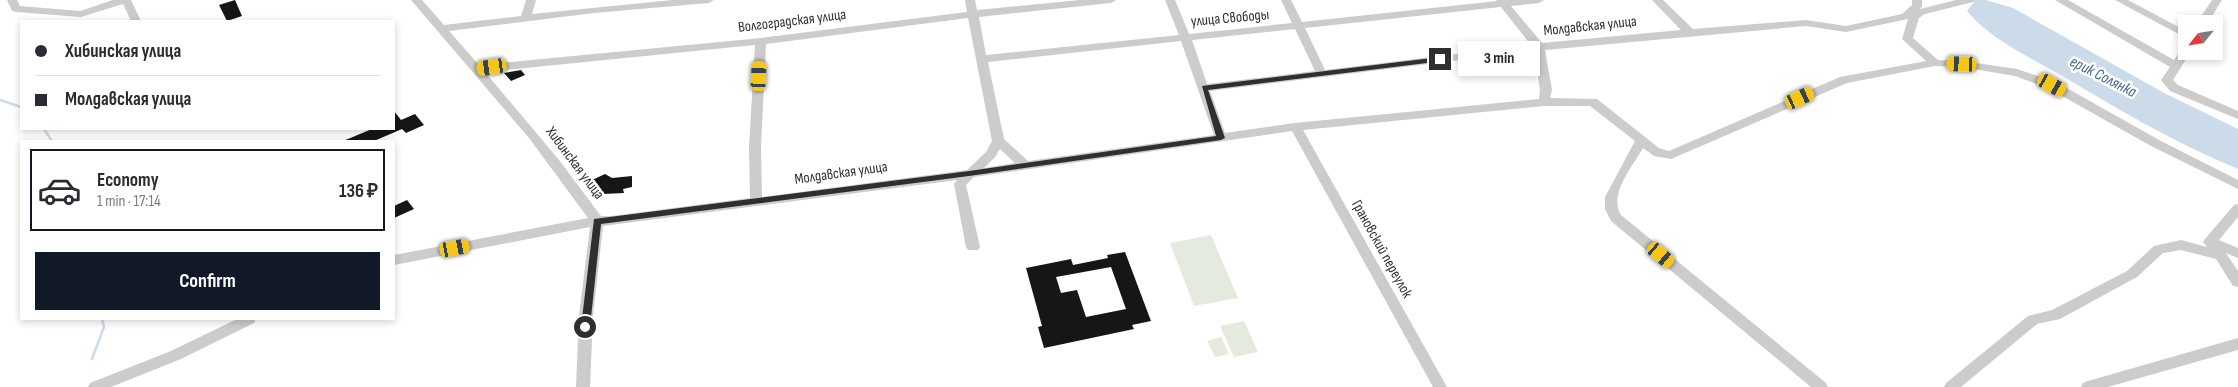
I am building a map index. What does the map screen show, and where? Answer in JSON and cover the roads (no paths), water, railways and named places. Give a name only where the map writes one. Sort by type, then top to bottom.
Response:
[{"type":"street","points":[[12,0],[16,9],[74,14],[86,13],[125,0],[135,20]]},
{"type":"street","name":"Хибинская улица","points":[[416,0],[570,180],[597,221],[586,316],[583,387]]},
{"type":"street","points":[[526,18],[531,0]]},
{"type":"street","points":[[441,29],[526,18],[595,5],[709,0]]},
{"type":"street","points":[[970,0],[998,141],[1026,166]]},
{"type":"street","name":"Волгоградская улица","points":[[476,69],[761,41],[973,14],[1111,0]]},
{"type":"street","points":[[1170,0],[1186,37],[1221,138]]},
{"type":"street","points":[[1286,0],[1322,74]]},
{"type":"street","name":"улица Свободы","points":[[983,58],[1297,26],[1503,2],[1539,0]]},
{"type":"street","points":[[1656,0],[1690,32]]},
{"type":"street","points":[[1906,16],[1917,6],[1917,0]]},
{"type":"street","name":"Молдавская улица","points":[[1204,88],[1539,47],[1690,32],[1806,23],[1846,28],[1918,14],[1968,0]]},
{"type":"street","points":[[2060,0],[2176,66]]},
{"type":"street","points":[[2120,0],[2178,31]]},
{"type":"street","points":[[2207,15],[2217,0]]},
{"type":"street","points":[[1503,2],[1539,47],[1546,90],[1544,102]]},
{"type":"street","points":[[1918,14],[1914,16],[1907,38],[1935,63],[1962,64],[2017,73],[2052,85],[2155,143],[2238,184]]},
{"type":"street","points":[[756,201],[755,147],[761,41]]},
{"type":"street","points":[[2180,60],[2167,80],[2174,88],[2238,115]]},
{"type":"street","name":"Молдавская улица","points":[[395,260],[597,221],[610,221],[969,174],[1295,127],[1544,102],[1593,102],[1655,151],[1671,156],[1844,80],[1935,63]]},
{"type":"street","name":"Грановский переулок","points":[[1295,127],[1440,387]]},
{"type":"street","points":[[1642,140],[1612,193],[1611,211],[1624,224],[1821,387]]},
{"type":"street","points":[[973,246],[960,184],[991,154],[998,141]]},
{"type":"street","points":[[2210,242],[2238,208]]},
{"type":"street","points":[[2210,242],[2238,253]]},
{"type":"street","points":[[2210,242],[2238,282]]},
{"type":"street","points":[[1951,387],[2033,320],[2055,315],[2132,274],[2159,249],[2181,245],[2220,255]]},
{"type":"street","points":[[95,387],[176,355],[247,320]]},
{"type":"street","points":[[2088,387],[2238,344]]},
{"type":"water","name":"ерик Солянка","points":[[1972,0],[1986,0],[2013,8],[2166,94],[2238,129],[2238,169],[2191,148],[2146,124],[2009,46],[1986,30],[1967,11],[1974,2]]},
{"type":"waterway","points":[[0,100],[20,107]]},
{"type":"waterway","points":[[45,130],[51,140]]},
{"type":"waterway","points":[[92,359],[104,327],[102,320]]}]
